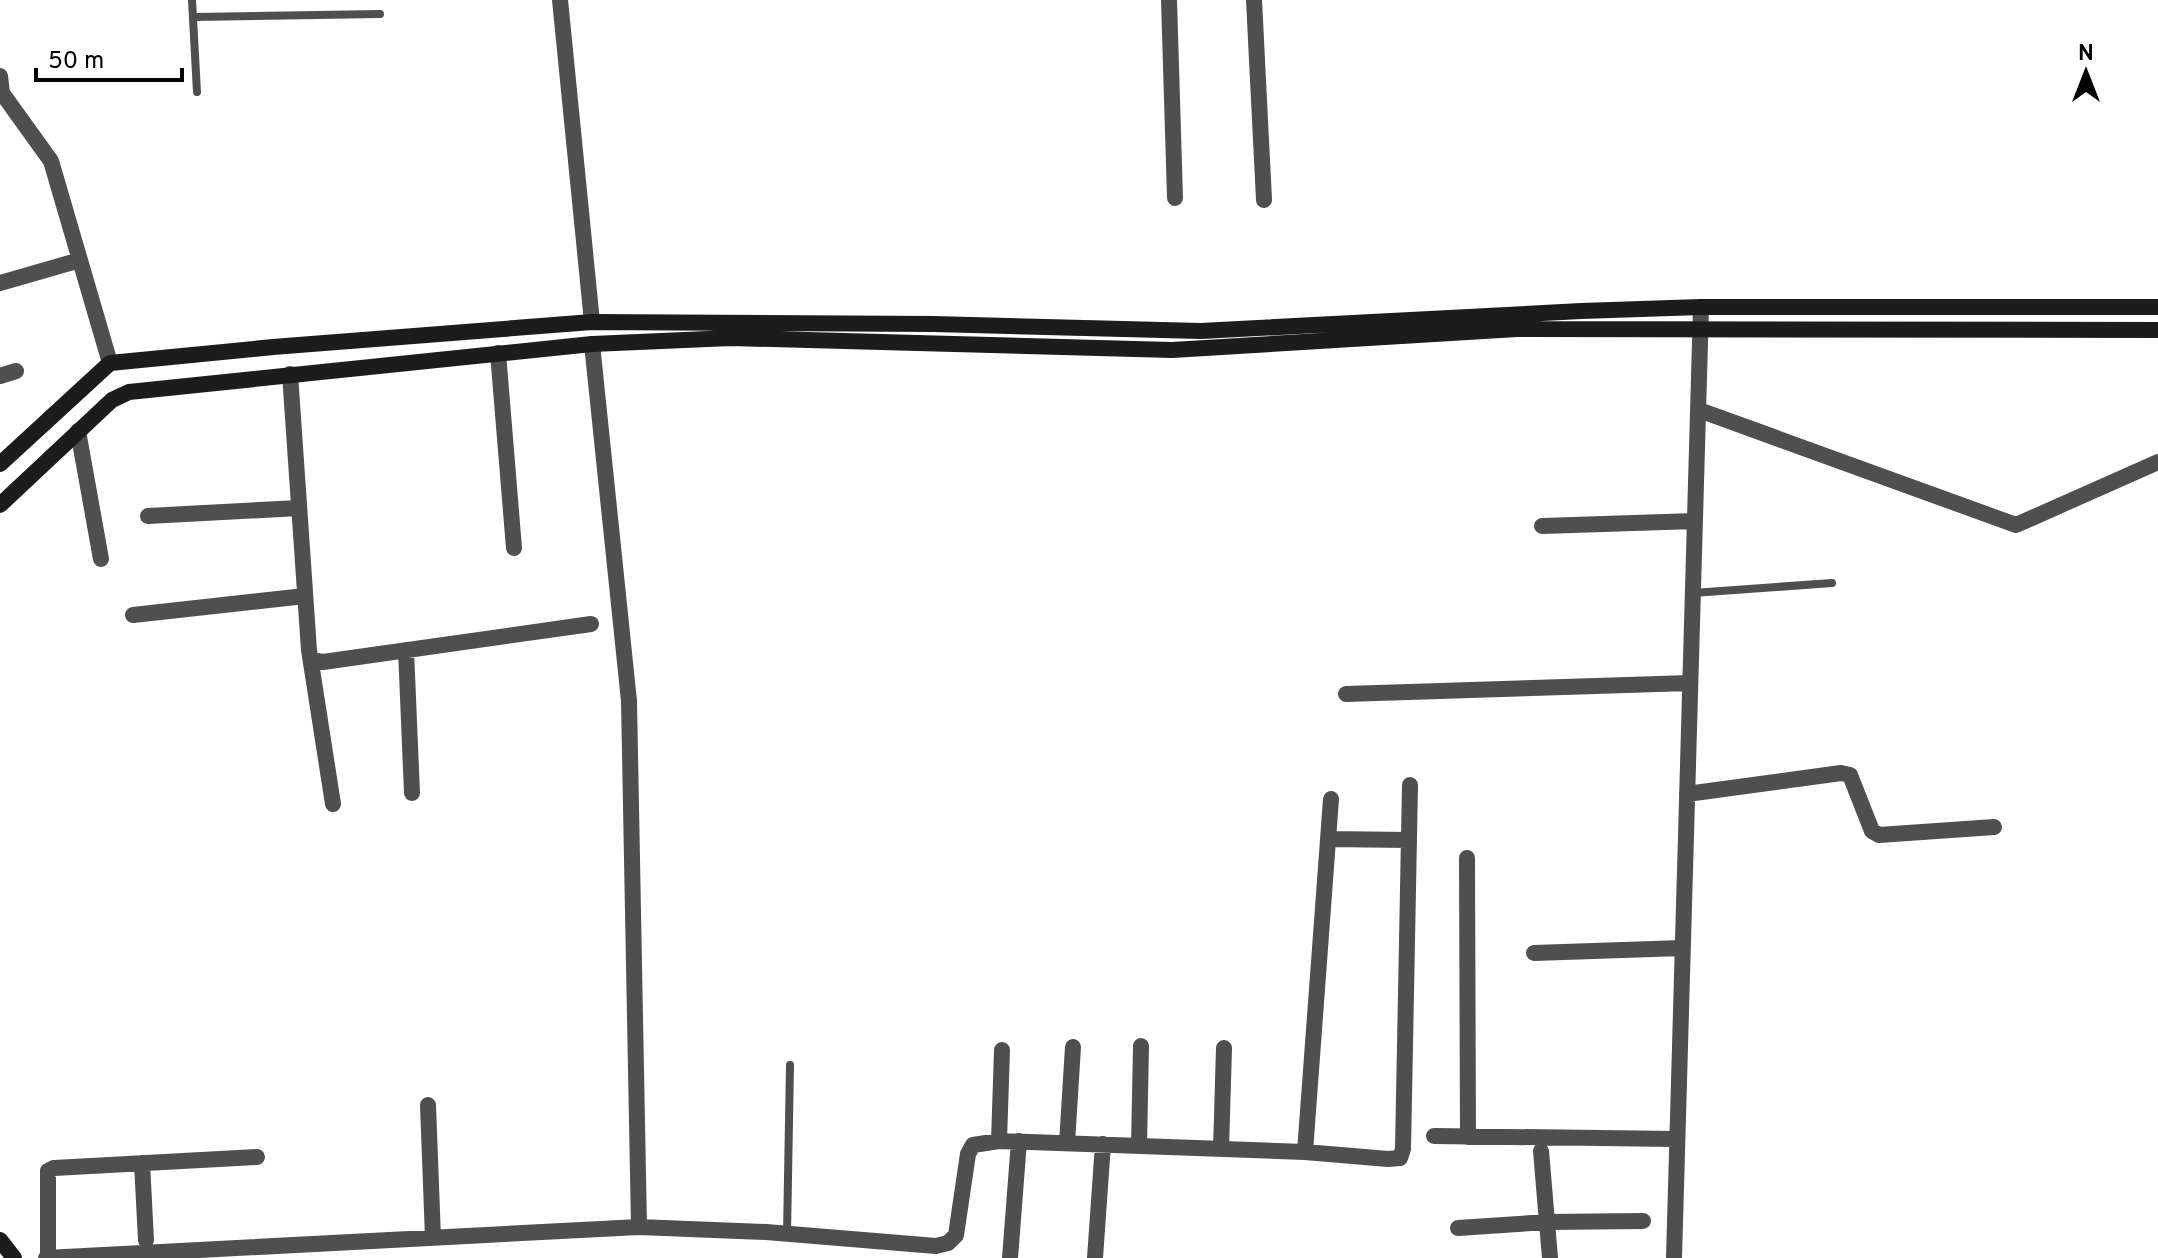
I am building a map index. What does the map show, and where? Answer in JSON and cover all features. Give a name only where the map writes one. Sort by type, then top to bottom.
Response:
[{"type":"street","points":[[560,0],[592,322]]},
{"type":"street","points":[[1169,0],[1175,198]]},
{"type":"street","points":[[1254,0],[1264,200]]},
{"type":"street","points":[[0,76],[2,93],[51,161],[110,363]]},
{"type":"street","points":[[0,283],[80,260]]},
{"type":"street","points":[[1674,1258],[1701,307]]},
{"type":"street","points":[[0,464],[110,363],[592,322],[933,324],[1201,331],[1701,307],[2158,307]]},
{"type":"street","points":[[0,505],[112,400],[129,392],[592,344],[739,338],[1172,350],[1500,329],[2158,330]]},
{"type":"street","points":[[592,344],[629,701],[639,1227]]},
{"type":"street","points":[[498,353],[514,548]]},
{"type":"street","points":[[290,374],[311,660],[333,804]]},
{"type":"street","points":[[1699,410],[2016,525],[2158,462]]},
{"type":"street","points":[[78,431],[101,559]]},
{"type":"street","points":[[148,516],[299,508]]},
{"type":"street","points":[[1542,526],[1695,521]]},
{"type":"street","points":[[133,615],[305,596]]},
{"type":"street","points":[[311,660],[323,662],[591,624]]},
{"type":"street","points":[[406,650],[412,793]]},
{"type":"street","points":[[1346,694],[1690,683]]},
{"type":"street","points":[[1687,794],[1841,773],[1850,775],[1872,831],[1879,835],[1994,827]]},
{"type":"street","points":[[257,1157],[54,1168],[48,1171],[47,1258],[639,1227],[787,1234],[936,1246],[948,1243],[956,1235],[968,1154],[973,1145],[1019,1141],[1400,1158],[1403,1149],[1410,785]]},
{"type":"street","points":[[1305,1152],[1331,799]]},
{"type":"street","points":[[1328,839],[1409,840]]},
{"type":"street","points":[[1467,858],[1468,1137]]},
{"type":"street","points":[[1534,953],[1682,948]]},
{"type":"street","points":[[1139,1146],[1141,1046]]},
{"type":"street","points":[[1067,1143],[1073,1047]]},
{"type":"street","points":[[1221,1149],[1224,1048]]},
{"type":"street","points":[[999,1141],[1002,1050]]},
{"type":"street","points":[[428,1105],[433,1238]]},
{"type":"street","points":[[1434,1136],[1676,1139]]},
{"type":"street","points":[[1010,1258],[1019,1141]]},
{"type":"street","points":[[1095,1258],[1103,1144]]},
{"type":"street","points":[[1541,1151],[1550,1258]]},
{"type":"street","points":[[142,1163],[146,1240]]},
{"type":"street","points":[[1458,1228],[1547,1222],[1643,1221]]},
{"type":"street","points":[[0,1240],[14,1258]]},
{"type":"lane","points":[[192,0],[197,92]]},
{"type":"lane","points":[[194,17],[380,14]]},
{"type":"lane","points":[[1693,593],[1832,583]]},
{"type":"lane","points":[[787,1234],[790,1065]]}]
